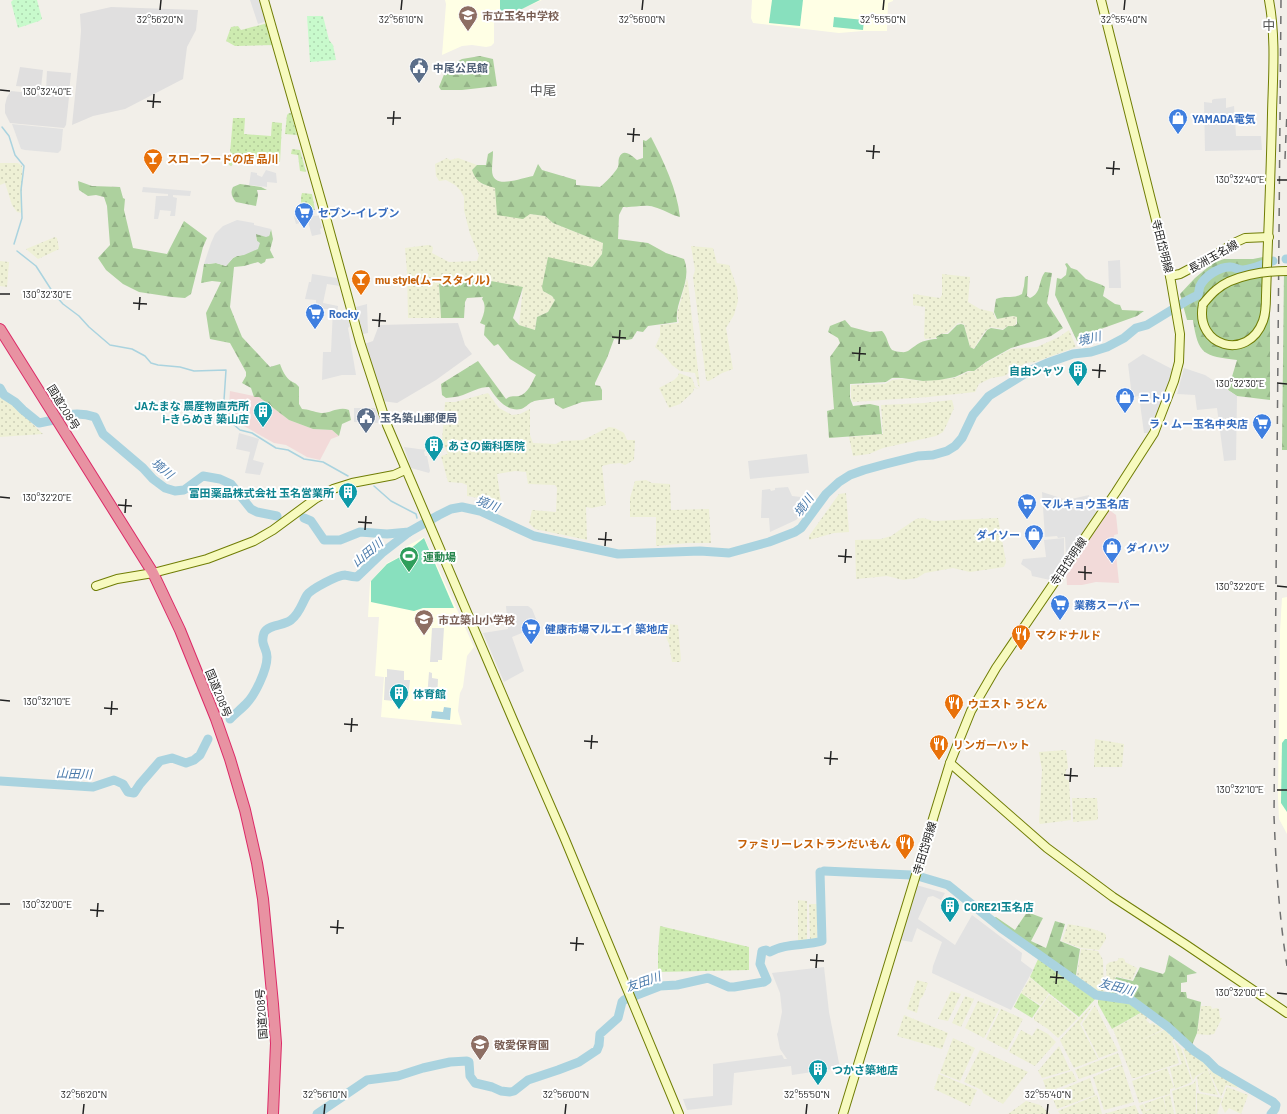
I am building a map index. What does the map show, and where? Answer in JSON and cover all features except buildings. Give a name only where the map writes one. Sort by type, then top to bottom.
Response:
[{"type":"highway","name":"国道208号","points":[[0,329],[153,573],[180,630],[212,705],[245,810],[263,898],[276,1043],[273,1114]]},
{"type":"street","points":[[264,0],[326,214],[366,364],[384,418],[405,470],[564,837],[679,1114]]},
{"type":"street","name":"寺田岱明線","points":[[844,1114],[950,763],[971,711],[996,668],[1116,492],[1154,433],[1174,381],[1179,362],[1180,334],[1170,276],[1101,0]]},
{"type":"street","points":[[1268,0],[1272,16],[1274,42],[1269,237],[1268,256],[1267,265],[1264,315],[1263,321],[1251,339],[1241,345],[1228,346],[1209,336],[1202,322],[1201,313],[1203,304],[1216,289],[1238,278],[1259,273],[1287,271]]},
{"type":"street","name":"長洲玉名線","points":[[1170,276],[1180,274],[1244,238],[1269,237]]},
{"type":"street","points":[[96,586],[117,579],[153,573],[207,559],[254,541],[273,530],[315,498],[333,489],[352,483],[394,475],[405,470]]},
{"type":"street","points":[[950,763],[1047,848],[1113,897],[1287,1013]]},
{"type":"shaded area","points":[[250,0],[260,0],[267,21],[258,24]]},
{"type":"shaded area","name":"市立玉名中学校","points":[[445,0],[542,0],[515,12],[494,12],[494,43],[491,46],[462,46],[442,55],[446,4]]},
{"type":"shaded area","points":[[752,0],[893,1],[888,3],[887,31],[839,33],[753,23],[751,18]]},
{"type":"shaded area","points":[[111,7],[198,10],[196,30],[187,47],[183,79],[125,109],[93,116],[72,125],[81,31],[80,14]]},
{"type":"shaded area","points":[[20,67],[43,70],[41,87],[16,86]]},
{"type":"shaded area","points":[[47,71],[71,73],[69,92],[46,90]]},
{"type":"shaded area","points":[[11,91],[69,97],[66,125],[64,128],[10,123],[5,113],[5,105],[7,97]]},
{"type":"shaded area","points":[[1226,98],[1226,108],[1234,106],[1236,136],[1261,136],[1262,150],[1205,151],[1204,102],[1212,103],[1212,100],[1214,99]]},
{"type":"shaded area","points":[[12,124],[63,129],[61,150],[58,153],[21,149]]},
{"type":"shaded area","points":[[447,158],[450,160],[458,158],[477,165],[472,170],[482,184],[495,187],[530,214],[545,216],[553,223],[603,243],[602,254],[592,267],[543,291],[552,296],[555,300],[548,312],[537,317],[535,330],[519,325],[523,287],[439,284],[441,318],[408,318],[405,248],[428,245],[432,246],[432,253],[449,262],[477,261],[479,255],[470,234],[464,210],[464,197],[455,185],[446,180],[439,181],[436,176],[435,164]]},
{"type":"shaded area","points":[[0,163],[18,163],[22,166],[22,213],[17,212],[12,205],[5,183],[0,185]]},
{"type":"shaded area","points":[[266,170],[276,173],[277,183],[267,182],[267,187],[249,185],[251,172],[257,173],[257,175],[262,177]]},
{"type":"shaded area","points":[[143,187],[191,191],[190,196],[173,195],[173,197],[177,198],[175,216],[170,216],[171,211],[160,210],[158,219],[154,219],[156,196],[168,196],[168,194],[142,192]]},
{"type":"shaded area","points":[[295,215],[319,216],[322,228],[320,229],[321,234],[312,236],[308,221],[296,224],[294,217]]},
{"type":"shaded area","points":[[237,220],[254,223],[254,225],[271,229],[269,236],[266,237],[256,234],[256,240],[260,243],[258,249],[233,258],[226,266],[216,263],[204,264],[215,234],[223,226]]},
{"type":"shaded area","points":[[55,237],[57,238],[59,249],[38,259],[26,249]]},
{"type":"shaded area","points":[[691,246],[713,248],[717,263],[729,265],[737,288],[738,301],[734,315],[726,328],[733,369],[722,373],[709,381],[706,379],[693,277],[695,270]]},
{"type":"shaded area","points":[[1120,260],[1121,288],[1109,288],[1108,261]]},
{"type":"shaded area","points":[[0,261],[9,262],[7,287],[0,286]]},
{"type":"shaded area","points":[[312,274],[337,278],[340,286],[327,284],[323,303],[338,306],[337,314],[347,315],[350,326],[348,328],[356,375],[342,375],[322,380],[323,352],[331,352],[333,309],[316,309],[316,300],[305,299]]},
{"type":"shaded area","points":[[942,274],[970,277],[968,302],[980,309],[993,312],[996,319],[1013,316],[1017,317],[1016,324],[1003,329],[991,327],[985,331],[974,348],[970,347],[964,324],[958,323],[947,333],[940,334],[935,338],[925,339],[925,307],[913,305],[913,294],[940,298],[942,295]]},
{"type":"shaded area","points":[[687,278],[700,388],[695,373],[680,371],[672,365],[655,347],[660,336],[660,325],[679,323],[677,314]]},
{"type":"shaded area","points":[[367,304],[368,333],[363,334],[356,307]]},
{"type":"shaded area","points":[[458,323],[465,345],[472,354],[436,380],[397,403],[382,401],[364,344],[373,341],[379,325]]},
{"type":"shaded area","points":[[1069,330],[1076,347],[1035,362],[1026,363],[1004,376],[991,378],[979,384],[975,392],[853,402],[851,398],[851,385],[885,384],[892,380],[902,379],[923,381],[955,378],[974,371],[1011,349],[1037,347],[1059,337]]},
{"type":"shaded area","points":[[1143,354],[1172,369],[1170,382],[1148,433],[1144,433],[1139,396],[1132,397],[1128,364]]},
{"type":"shaded area","points":[[1184,368],[1205,375],[1237,396],[1236,460],[1224,461],[1217,408],[1197,410],[1195,395],[1177,394]]},
{"type":"shaded area","points":[[679,373],[692,378],[695,387],[699,389],[694,388],[693,392],[680,404],[669,408],[659,388],[674,380]]},
{"type":"shaded area","name":"JAたまな 農産物直売所 i-きらめき 築山店","points":[[230,391],[259,397],[289,420],[313,429],[332,430],[339,436],[331,439],[320,460],[307,457],[286,445],[274,443],[228,417]]},
{"type":"shaded area","points":[[488,393],[499,408],[512,415],[520,414],[530,409],[530,435],[533,443],[556,444],[561,441],[583,440],[609,427],[615,428],[624,433],[627,440],[635,440],[634,460],[625,465],[620,463],[602,466],[606,505],[592,508],[586,507],[587,540],[535,529],[529,523],[532,510],[556,512],[557,488],[555,485],[528,484],[526,472],[515,471],[497,474],[501,502],[467,496],[467,485],[448,482],[441,456],[448,454],[442,442],[445,402],[455,402]]},
{"type":"shaded area","points":[[0,395],[13,405],[43,434],[0,437]]},
{"type":"shaded area","points":[[952,400],[954,408],[947,424],[943,432],[936,436],[883,448],[869,454],[853,456],[849,437],[883,434],[881,405]]},
{"type":"shaded area","points":[[354,408],[375,408],[381,423],[354,422]]},
{"type":"shaded area","points":[[239,433],[259,439],[253,460],[264,463],[260,475],[245,473],[250,452],[236,449]]},
{"type":"shaded area","points":[[404,447],[426,450],[424,452],[425,456],[427,456],[430,471],[429,473],[411,468]]},
{"type":"shaded area","points":[[807,454],[809,473],[750,479],[748,461]]},
{"type":"shaded area","points":[[646,480],[652,483],[670,484],[671,510],[709,509],[711,543],[688,543],[656,546],[656,517],[630,517],[630,498],[635,481]]},
{"type":"shaded area","points":[[788,487],[792,496],[809,498],[809,500],[802,514],[796,520],[770,532],[769,518],[761,518],[762,490],[770,489],[771,491],[775,490],[775,488]]},
{"type":"shaded area","points":[[1042,492],[1067,500],[1089,495],[1088,504],[1101,505],[1066,557],[1065,537],[1045,537]]},
{"type":"shaded area","points":[[846,493],[849,532],[834,533],[809,540],[809,536],[839,494]]},
{"type":"shaded area","points":[[1108,509],[1116,515],[1118,534],[1114,535],[1119,583],[1096,582],[1082,585],[1067,585],[1066,571]]},
{"type":"shaded area","points":[[923,518],[934,521],[998,518],[1006,562],[1004,567],[970,572],[953,568],[925,573],[917,578],[903,580],[887,576],[856,579],[855,540],[881,539],[891,536],[916,519]]},
{"type":"shaded area","name":"市立築山小学校","points":[[424,537],[474,647],[467,656],[463,687],[460,693],[458,711],[462,725],[381,717],[384,677],[375,676],[379,617],[368,617],[370,582],[387,563],[399,557],[407,546]]},
{"type":"shaded area","points":[[1064,538],[1064,559],[1050,580],[1032,576],[1031,571],[1021,564],[1023,559],[1046,557],[1044,540]]},
{"type":"shaded area","points":[[1287,597],[1287,834],[1279,819],[1278,798],[1280,631],[1282,598]]},
{"type":"shaded area","points":[[506,606],[528,606],[532,609],[539,626],[512,637],[524,671],[504,682],[483,633],[508,629]]},
{"type":"shaded area","points":[[668,624],[678,625],[680,662],[672,662],[669,644],[661,626]]},
{"type":"shaded area","points":[[432,628],[444,628],[442,660],[438,660],[438,662],[430,662]]},
{"type":"shaded area","points":[[387,669],[404,671],[404,680],[410,680],[408,700],[399,699],[399,696],[395,696],[394,701],[384,700],[385,677],[387,677]]},
{"type":"shaded area","points":[[429,672],[432,673],[432,678],[438,679],[437,699],[427,698]]},
{"type":"shaded area","points":[[1095,739],[1124,744],[1122,767],[1094,767]]},
{"type":"shaded area","points":[[1066,750],[1068,768],[1066,770],[1065,779],[1069,780],[1071,820],[1040,824],[1042,770],[1039,752]]},
{"type":"shaded area","points":[[1072,798],[1097,798],[1097,820],[1073,822]]},
{"type":"shaded area","points":[[916,885],[945,893],[941,900],[933,896],[928,897],[918,919],[955,945],[972,915],[1022,953],[1021,961],[1033,970],[1011,1010],[932,973],[942,942],[917,928],[912,942],[899,940]]},
{"type":"shaded area","points":[[798,900],[807,901],[807,940],[798,941]]},
{"type":"shaded area","points":[[809,904],[817,904],[817,939],[810,940]]},
{"type":"shaded area","points":[[1068,924],[1090,928],[1104,933],[1106,935],[1106,939],[1099,950],[1081,948],[1062,941]]},
{"type":"shaded area","points":[[1081,949],[1098,951],[1103,960],[1104,994],[1096,993],[1073,977],[1077,975]]},
{"type":"shaded area","points":[[1119,958],[1123,958],[1125,962],[1137,968],[1132,980],[1116,976],[1110,993],[1107,992],[1106,965],[1110,962],[1117,961]]},
{"type":"shaded area","points":[[824,967],[829,1012],[840,1068],[792,1075],[791,1066],[734,1073],[732,1105],[687,1110],[683,1099],[713,1096],[713,1064],[782,1055],[784,1059],[787,1059],[780,1049],[777,1034],[782,1012],[780,993],[772,973]]},
{"type":"shaded area","points":[[1030,978],[1049,993],[1041,1005],[1021,993]]},
{"type":"shaded area","points":[[917,980],[928,983],[923,996],[920,999],[917,1013],[907,1009]]},
{"type":"shaded area","points":[[951,991],[961,994],[948,1021],[938,1019]]},
{"type":"shaded area","points":[[1049,995],[1078,1018],[1058,1038],[1034,1020],[1034,1017]]},
{"type":"shaded area","points":[[965,996],[974,999],[961,1027],[952,1023]]},
{"type":"shaded area","points":[[978,1001],[999,1009],[984,1038],[965,1028]]},
{"type":"shaded area","points":[[1095,1002],[1080,1024],[1098,1059],[1074,1068],[1060,1040]]},
{"type":"shaded area","points":[[1095,1005],[1118,1051],[1099,1058],[1082,1024]]},
{"type":"shaded area","points":[[1201,1006],[1211,1006],[1212,1009],[1219,1009],[1220,1018],[1222,1018],[1214,1034],[1197,1034]]},
{"type":"shaded area","points":[[1001,1009],[1023,1019],[1007,1050],[986,1039]]},
{"type":"shaded area","points":[[1143,1012],[1148,1017],[1146,1020],[1150,1024],[1153,1023],[1155,1025],[1159,1025],[1162,1030],[1135,1043],[1166,1029],[1169,1035],[1173,1035],[1175,1038],[1172,1041],[1179,1063],[1132,1078],[1113,1029]]},
{"type":"shaded area","points":[[904,1015],[948,1033],[942,1049],[897,1036]]},
{"type":"shaded area","points":[[1037,1028],[1048,1034],[1056,1042],[1035,1066],[1009,1052],[1021,1030],[1032,1036]]},
{"type":"shaded area","points":[[953,1038],[975,1048],[960,1081],[940,1073]]},
{"type":"shaded area","points":[[1174,1041],[1181,1048],[1192,1082],[1175,1089],[1170,1068],[1182,1064]]},
{"type":"shaded area","points":[[1059,1046],[1070,1070],[1042,1078],[1038,1071]]},
{"type":"shaded area","points":[[1187,1048],[1208,1064],[1208,1070],[1218,1095],[1201,1092],[1199,1090],[1197,1077],[1206,1071],[1196,1076],[1193,1081],[1183,1049]]},
{"type":"shaded area","points":[[980,1050],[1028,1072],[1003,1104],[983,1093],[982,1090],[964,1082]]},
{"type":"shaded area","points":[[1118,1053],[1122,1064],[1079,1079],[1075,1070]]},
{"type":"shaded area","points":[[1122,1065],[1134,1102],[1104,1110],[1093,1077]]},
{"type":"shaded area","points":[[1167,1068],[1174,1088],[1170,1089],[1170,1094],[1139,1103],[1132,1081]]},
{"type":"shaded area","points":[[1213,1068],[1238,1084],[1237,1088],[1226,1085],[1221,1097],[1209,1071]]},
{"type":"shaded area","points":[[1072,1071],[1077,1081],[1047,1092],[1043,1080]]},
{"type":"shaded area","points":[[939,1074],[977,1090],[970,1106],[934,1089]]},
{"type":"shaded area","points":[[1090,1078],[1095,1095],[1057,1109],[1051,1094]]},
{"type":"shaded area","points":[[1196,1080],[1196,1114],[1176,1114],[1172,1091],[1193,1084]]},
{"type":"shaded area","points":[[1227,1087],[1248,1095],[1241,1114],[1229,1108],[1225,1113],[1221,1104]]},
{"type":"shaded area","points":[[1197,1093],[1222,1098],[1217,1114],[1197,1114]]},
{"type":"shaded area","points":[[1097,1095],[1102,1114],[1060,1114],[1058,1111]]},
{"type":"shaded area","points":[[1170,1095],[1174,1114],[1167,1114],[1164,1097]]},
{"type":"shaded area","points":[[1163,1097],[1167,1114],[1143,1114],[1139,1106],[1143,1104],[1146,1111],[1153,1108],[1146,1110],[1144,1104]]},
{"type":"shaded area","points":[[1026,1101],[1040,1105],[1050,1114],[1008,1114]]},
{"type":"shaded area","points":[[1135,1105],[1139,1114],[1104,1114]]},
{"type":"green space","points":[[13,0],[37,0],[42,19],[18,28],[11,2]]},
{"type":"green space","points":[[500,0],[540,0],[518,11],[500,12]]},
{"type":"green space","points":[[772,0],[803,0],[800,26],[769,23]]},
{"type":"green space","points":[[307,16],[323,16],[329,40],[333,45],[336,60],[310,62]]},
{"type":"green space","points":[[834,17],[864,20],[863,30],[833,27]]},
{"type":"green space","points":[[268,23],[274,45],[235,46],[226,41],[231,27],[238,26],[241,30]]},
{"type":"green space","points":[[480,56],[493,59],[497,86],[462,90],[441,90],[439,87],[447,67],[462,59]]},
{"type":"green space","points":[[291,113],[297,135],[285,134],[287,115]]},
{"type":"green space","points":[[233,118],[245,118],[244,134],[271,136],[272,122],[282,123],[280,162],[236,157],[232,166],[229,165]]},
{"type":"green space","points":[[651,137],[673,186],[680,217],[650,206],[623,207],[619,215],[618,239],[648,243],[666,253],[684,259],[686,275],[678,306],[677,322],[648,326],[643,332],[637,331],[632,339],[614,339],[595,383],[595,385],[600,386],[602,390],[602,400],[582,402],[563,409],[555,404],[554,398],[534,401],[521,409],[516,409],[502,403],[489,387],[478,389],[457,397],[446,398],[442,395],[441,384],[478,361],[506,399],[525,393],[536,375],[510,359],[498,344],[494,346],[484,335],[485,325],[480,323],[484,311],[483,297],[467,298],[465,302],[464,318],[441,318],[439,284],[491,281],[523,287],[513,318],[519,325],[535,330],[537,317],[548,312],[555,300],[552,296],[543,291],[542,287],[548,257],[592,267],[602,254],[603,243],[553,223],[545,216],[530,214],[523,219],[497,215],[495,188],[478,181],[472,170],[477,165],[486,165],[488,154],[493,151],[493,176],[502,182],[514,181],[533,176],[538,164],[542,170],[576,180],[576,185],[600,187],[617,169],[619,158],[623,153],[628,153],[637,160],[643,158],[643,140],[646,141]]},
{"type":"green space","points":[[292,149],[300,150],[306,172],[300,171],[298,155],[291,154]]},
{"type":"green space","points":[[78,181],[92,186],[120,187],[123,198],[125,199],[124,210],[133,248],[167,254],[184,221],[207,238],[203,247],[191,294],[185,298],[139,292],[123,284],[106,270],[98,258],[110,245],[107,206],[104,197],[96,195],[88,196],[79,190]]},
{"type":"green space","points":[[240,184],[261,187],[267,190],[257,190],[258,195],[256,206],[236,202],[232,191],[233,187]]},
{"type":"green space","points":[[302,193],[312,194],[315,210],[306,211],[301,209]]},
{"type":"green space","points":[[271,229],[273,239],[270,250],[274,258],[266,259],[265,262],[261,264],[258,262],[234,267],[230,307],[242,337],[270,367],[280,364],[287,378],[299,387],[299,404],[302,409],[321,413],[338,409],[349,410],[351,420],[342,424],[339,436],[332,430],[313,429],[289,420],[259,397],[254,397],[251,388],[242,383],[246,376],[246,372],[230,343],[210,339],[206,313],[221,282],[212,281],[201,283],[204,264],[216,263],[226,266],[233,258],[242,255],[257,242],[256,234],[269,236]]},
{"type":"green space","points":[[1268,256],[1270,272],[1270,400],[1237,396],[1228,390],[1237,360],[1217,357],[1204,352],[1197,340],[1193,320],[1187,320],[1180,294],[1195,278],[1213,263],[1224,259],[1253,259]]},
{"type":"green space","points":[[1067,263],[1071,268],[1077,270],[1086,279],[1105,287],[1103,296],[1115,304],[1120,305],[1122,310],[1144,311],[1137,316],[1090,332],[1077,341],[1055,295],[1057,278],[1061,279],[1066,275],[1067,268],[1065,264]]},
{"type":"green space","points":[[1287,270],[1287,450],[1282,450],[1284,271]]},
{"type":"green space","points":[[1045,272],[1052,273],[1047,303],[1063,328],[1051,336],[1011,348],[986,362],[974,371],[968,371],[955,377],[923,381],[892,378],[886,382],[850,384],[850,398],[853,406],[870,404],[879,406],[882,434],[829,438],[827,411],[834,409],[830,357],[840,343],[838,338],[828,332],[830,326],[845,320],[851,327],[870,332],[882,331],[892,350],[905,352],[917,344],[937,339],[936,337],[941,334],[948,334],[957,325],[961,324],[964,325],[970,347],[974,349],[987,330],[991,328],[1003,330],[1008,326],[1014,326],[1017,324],[1017,317],[1013,316],[997,319],[994,312],[996,299],[1022,294],[1025,277],[1028,276],[1027,296],[1030,298],[1034,296]]},
{"type":"green space","name":"運動場","points":[[424,538],[454,608],[423,608],[414,611],[371,602],[371,581],[387,564],[400,557]]},
{"type":"green space","points":[[1285,739],[1287,739],[1287,812],[1281,803],[1282,743]]},
{"type":"green space","points":[[1027,912],[1043,918],[1031,941],[1046,948],[1055,921],[1065,924],[1060,941],[1080,949],[1076,975],[1072,976],[1064,972],[990,919],[996,917],[1015,930]]},
{"type":"green space","points":[[660,926],[749,947],[749,970],[658,972]]},
{"type":"green space","points":[[1169,955],[1197,973],[1187,975],[1187,982],[1181,983],[1181,992],[1186,992],[1187,998],[1201,1002],[1197,1033],[1192,1045],[1175,1030],[1132,998],[1109,994],[1116,977],[1133,981],[1140,967],[1163,974],[1165,972]]},
{"type":"green space","points":[[1039,957],[1097,997],[1079,1017],[1030,977]]},
{"type":"green space","points":[[1021,993],[1040,1006],[1032,1018],[1014,1007]]},
{"type":"green space","points":[[1098,998],[1131,1002],[1142,1012],[1112,1029],[1098,1004]]},
{"type":"water","points":[[444,707],[451,708],[450,720],[431,718],[432,711],[443,712]]},
{"type":"waterway","points":[[2,127],[9,136],[15,155],[24,166],[21,190],[22,218],[14,244]]},
{"type":"waterway","points":[[17,251],[36,266],[54,294],[63,304],[79,316],[89,327],[110,345],[132,349],[145,356],[151,363],[158,365],[180,367],[194,371],[226,370],[223,415],[225,417],[240,430],[252,433],[276,448],[288,450],[304,459],[323,462],[348,476]]},
{"type":"waterway","name":"境川","points":[[304,518],[311,521],[324,540],[340,540],[360,532],[387,534],[409,532],[451,509],[462,507],[480,511],[534,536],[618,554],[700,551],[729,553],[769,542],[795,532],[801,528],[826,494],[839,482],[850,475],[918,456],[933,455],[947,451],[955,446],[962,438],[973,415],[989,396],[1031,370],[1073,354],[1091,352],[1107,347],[1124,338],[1136,328],[1147,325],[1198,295],[1202,282],[1209,275],[1222,268],[1234,267],[1241,270],[1254,268],[1273,261]]},
{"type":"waterway","name":"境川","points":[[0,388],[4,395],[15,402],[39,423],[54,420]]},
{"type":"waterway","name":"境川","points":[[62,416],[78,414],[95,417],[103,434],[165,488],[175,491],[184,490],[203,476],[220,479],[231,484],[251,509],[257,512],[277,516]]},
{"type":"waterway","points":[[374,486],[391,501],[416,514],[417,518]]},
{"type":"waterway","name":"山田川","points":[[230,719],[246,704],[257,689],[263,675],[267,657],[263,643],[263,637],[266,630],[291,620],[299,611],[309,592],[319,586],[345,575],[357,577],[382,553],[409,532]]},
{"type":"waterway","name":"山田川","points":[[0,781],[93,787],[114,780],[123,784],[128,792],[134,793],[160,761],[172,758],[186,763],[194,760],[200,755],[208,739]]},
{"type":"waterway","name":"友田川","points":[[824,871],[911,875]]},
{"type":"waterway","name":"友田川","points":[[317,1114],[367,1080],[398,1076],[423,1068],[450,1062],[469,1062],[470,1076],[475,1083],[501,1091],[514,1091],[528,1080],[579,1062],[597,1050],[600,1034],[618,1018],[622,1002],[624,1000],[660,986],[677,985],[708,978],[729,987],[764,982],[767,980],[760,964],[762,951],[766,950],[770,952],[782,947],[822,941],[820,872]]},
{"type":"waterway","name":"友田川","points":[[921,877],[948,885],[1001,928],[1096,995],[1131,1000],[1168,1027],[1216,1069],[1273,1102],[1276,1105],[1271,1114]]},
{"type":"railway","points":[[1281,0],[1274,816],[1278,891],[1287,966]]},
{"type":"railway","points":[[1285,159],[1287,111]]},
{"type":"place","name":"市立玉名中学校","points":[[468,32]]},
{"type":"place","name":"中尾公民館","points":[[419,84]]},
{"type":"place","name":"YAMADA電気","points":[[1178,135]]},
{"type":"place","name":"スローフードの店 品川","points":[[153,175]]},
{"type":"place","name":"セブン-イレブン","points":[[304,229]]},
{"type":"place","name":"mu style(厶ースタイル)","points":[[361,296]]},
{"type":"place","name":"Rocky","points":[[315,330]]},
{"type":"place","name":"自由シャツ","points":[[1078,387]]},
{"type":"place","name":"ニトリ","points":[[1125,414]]},
{"type":"place","name":"JAたまな 農産物直売所 i-きらめき 築山店","points":[[263,428]]},
{"type":"place","name":"玉名築山郵便局","points":[[366,434]]},
{"type":"place","name":"ラ・ムー玉名中央店","points":[[1262,440]]},
{"type":"place","name":"あさの歯科医院","points":[[434,462]]},
{"type":"place","name":"富田薬品株式会社 玉名営業所","points":[[348,509]]},
{"type":"place","name":"マルキョウ玉名店","points":[[1027,520]]},
{"type":"place","name":"ダイソー","points":[[1034,551]]},
{"type":"place","name":"ダイハツ","points":[[1112,564]]},
{"type":"place","name":"運動場","points":[[409,573]]},
{"type":"place","name":"業務スーパー","points":[[1060,621]]},
{"type":"place","name":"市立築山小学校","points":[[424,636]]},
{"type":"place","name":"健康市場マルエイ 築地店","points":[[531,645]]},
{"type":"place","name":"マクドナルド","points":[[1021,651]]},
{"type":"place","name":"体育館","points":[[399,710]]},
{"type":"place","name":"ウエスト うどん","points":[[954,720]]},
{"type":"place","name":"リンガーハット","points":[[939,761]]},
{"type":"place","name":"ファミリーレストランだいもん","points":[[905,860]]},
{"type":"place","name":"CORE21玉名店","points":[[950,923]]},
{"type":"place","name":"敬愛保育園","points":[[480,1061]]},
{"type":"place","name":"つかさ築地店","points":[[818,1086]]},
{"type":"district","name":"中","points":[[1269,25]]},
{"type":"district","name":"中尾","points":[[543,90]]}]
